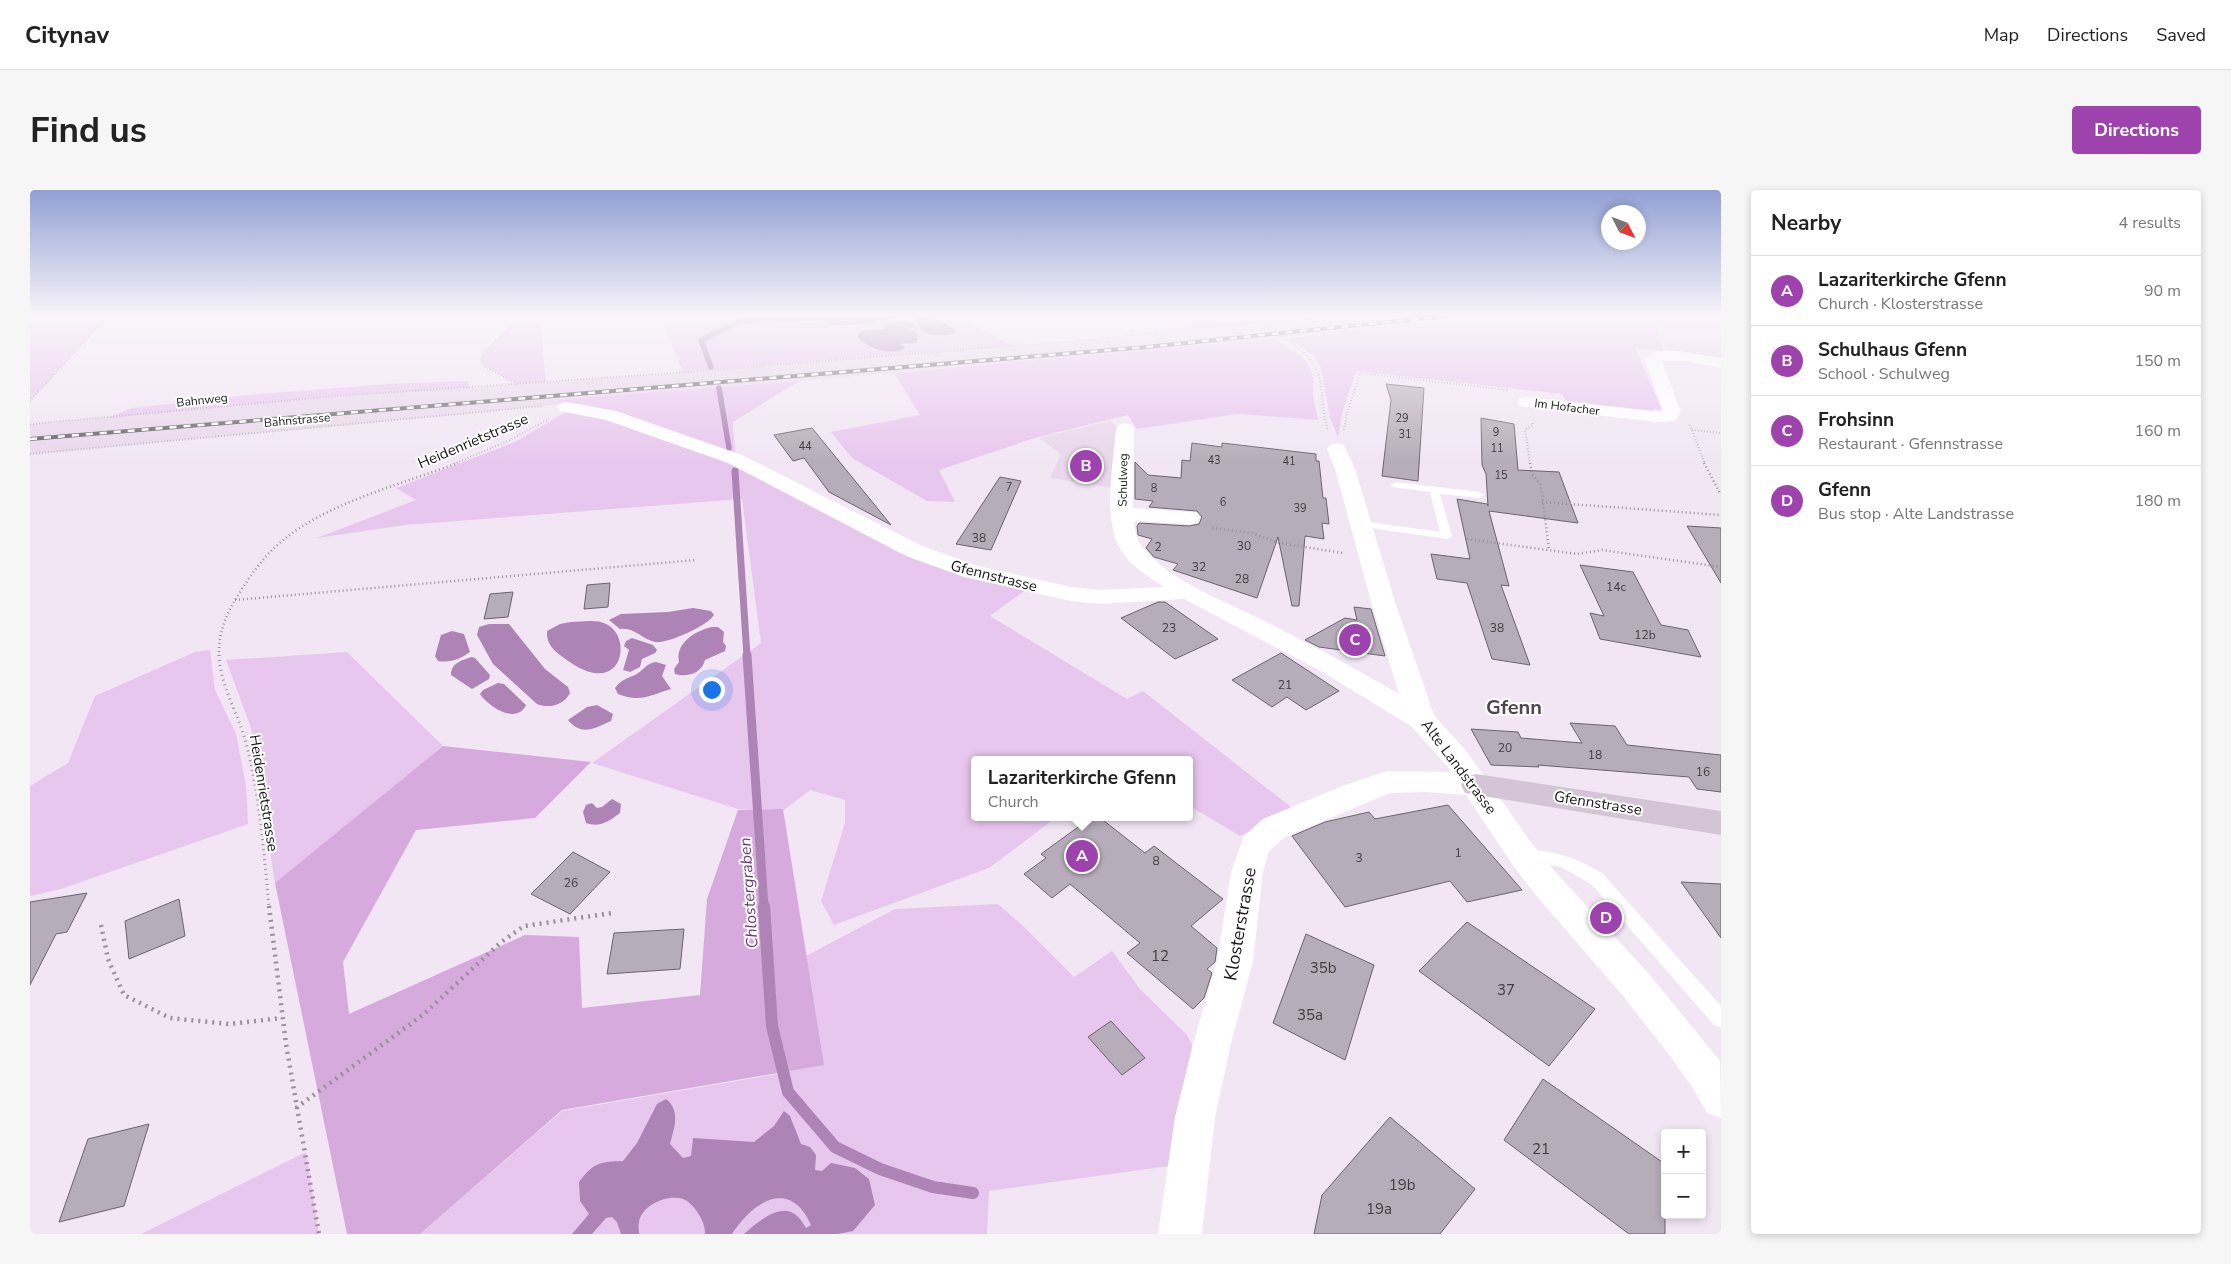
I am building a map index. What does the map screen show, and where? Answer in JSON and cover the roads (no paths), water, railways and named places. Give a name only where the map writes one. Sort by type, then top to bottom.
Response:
[{"type":"street","name":"Im Hofacher","points":[[1526,402],[1669,417],[1672,412],[1655,365]]},
{"type":"street","name":"Gfennstrasse","points":[[566,407],[610,415],[735,459],[906,548],[965,570],[1042,588],[1100,597],[1188,592]]},
{"type":"street","name":"Schulweg","points":[[1125,429],[1121,502],[1127,541],[1131,550],[1148,565],[1188,592]]},
{"type":"street","name":"Alte Landstrasse","points":[[1336,449],[1345,469],[1421,719],[1457,759],[1524,855],[1680,1039],[1706,1074],[1721,1099]]},
{"type":"street","points":[[1123,514],[1189,518]]},
{"type":"street","points":[[1188,592],[1328,664],[1421,719]]},
{"type":"street","name":"Klosterstrasse","points":[[1180,1234],[1194,1117],[1212,1044],[1236,961],[1247,872],[1255,845],[1274,828],[1351,795],[1388,782],[1426,781],[1476,785]]},
{"type":"street","name":"Gfennstrasse","points":[[1476,785],[1721,823]]},
{"type":"lane","points":[[1396,485],[1479,496]]},
{"type":"lane","points":[[1361,524],[1447,536],[1434,490]]},
{"type":"lane","points":[[1524,855],[1563,860],[1575,864],[1597,879],[1721,1019]]},
{"type":"waterway","name":"Chlostergraben","points":[[719,388],[729,448]]},
{"type":"waterway","name":"Chlostergraben","points":[[735,471],[747,656]]},
{"type":"waterway","name":"Chlostergraben","points":[[747,655],[764,907]]},
{"type":"waterway","name":"Chlostergraben","points":[[764,906],[772,1026],[788,1092],[835,1147],[880,1169],[933,1187],[973,1193]]},
{"type":"railway","points":[[30,439],[932,365]]},
{"type":"place","name":"Schulhaus Gfenn","points":[[1086,466]]},
{"type":"place","name":"Frohsinn","points":[[1355,640]]},
{"type":"place","name":"Lazariterkirche Gfenn","points":[[1082,856]]},
{"type":"place","name":"Gfenn","points":[[1606,918]]},
{"type":"district","name":"Gfenn","points":[[1514,707]]}]
